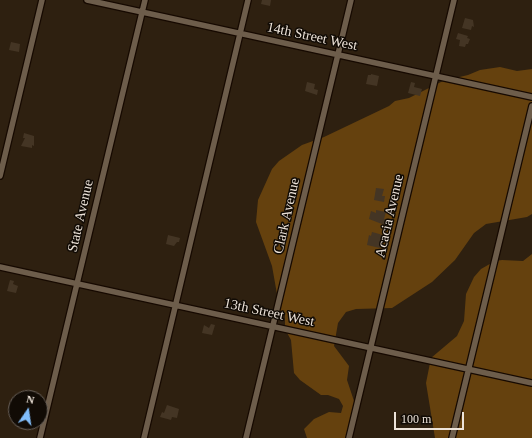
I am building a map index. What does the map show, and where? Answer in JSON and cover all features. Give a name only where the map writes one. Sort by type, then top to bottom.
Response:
[{"type":"street","points":[[0,176],[42,0]]},
{"type":"street","name":"14th Street West","points":[[87,0],[532,97]]},
{"type":"street","name":"State Avenue","points":[[40,438],[145,0]]},
{"type":"street","points":[[144,438],[248,0]]},
{"type":"street","name":"Clark Avenue","points":[[246,438],[351,0]]},
{"type":"street","name":"Acacia Avenue","points":[[349,438],[454,0]]},
{"type":"street","points":[[452,438],[532,106]]},
{"type":"street","name":"13th Street West","points":[[0,267],[532,383]]},
{"type":"shaded area","points":[[500,67],[517,71],[532,69],[532,214],[527,217],[486,224],[474,233],[455,260],[432,282],[392,308],[356,309],[346,312],[338,323],[334,346],[349,366],[347,380],[354,401],[355,420],[349,438],[307,438],[304,429],[314,419],[329,412],[341,413],[343,406],[339,399],[328,395],[321,395],[300,380],[294,373],[291,340],[285,329],[285,315],[280,311],[272,266],[256,222],[258,200],[272,169],[279,161],[302,145],[324,137],[389,106],[395,101],[409,98],[443,81],[468,75],[480,70]]},
{"type":"shaded area","points":[[532,254],[532,438],[435,438],[426,383],[431,358],[457,336],[464,321],[466,294],[474,277],[481,269],[495,261],[523,261]]},
{"type":"building","points":[[262,0],[271,0],[270,6],[261,4]]},
{"type":"building","points":[[465,18],[473,20],[474,27],[472,26],[471,30],[462,28]]},
{"type":"building","points":[[458,33],[468,36],[467,38],[470,39],[465,47],[459,46],[460,40],[456,39]]},
{"type":"building","points":[[11,42],[20,44],[19,52],[9,50]]},
{"type":"building","points":[[371,74],[379,76],[377,86],[366,84],[368,75]]},
{"type":"building","points":[[307,82],[315,84],[314,89],[318,90],[317,95],[305,91]]},
{"type":"building","points":[[411,82],[415,83],[414,87],[422,89],[420,96],[408,93]]},
{"type":"building","points":[[24,133],[34,136],[34,146],[32,145],[32,148],[21,146],[25,138],[23,138]]},
{"type":"building","points":[[376,188],[384,189],[382,196],[385,196],[384,202],[374,200]]},
{"type":"building","points":[[376,210],[386,212],[384,219],[388,220],[387,226],[369,219],[371,211],[376,213]]},
{"type":"building","points":[[372,232],[383,235],[380,248],[367,245],[369,235],[371,236]]},
{"type":"building","points":[[168,235],[180,238],[179,242],[177,242],[174,246],[166,244]]},
{"type":"building","points":[[10,280],[14,281],[13,284],[18,286],[16,293],[7,291]]},
{"type":"building","points":[[211,324],[215,325],[212,335],[202,333],[204,325],[209,328]]},
{"type":"building","points":[[167,405],[179,409],[177,418],[172,417],[171,420],[160,417],[162,412],[164,413]]}]
